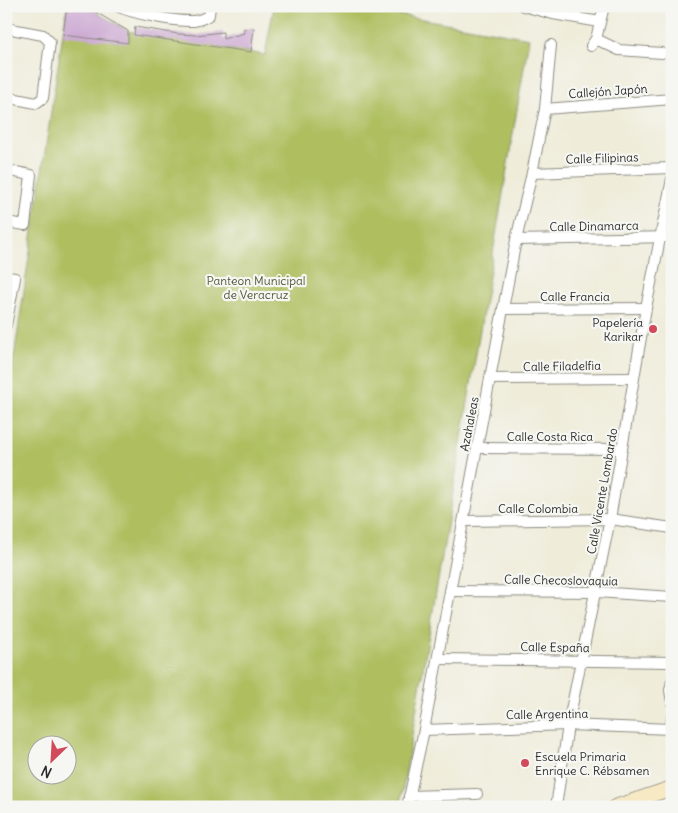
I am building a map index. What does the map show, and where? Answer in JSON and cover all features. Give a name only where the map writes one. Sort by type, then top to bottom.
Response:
[{"type":"street","points":[[117,6],[160,17],[195,21],[209,14],[210,6]]},
{"type":"street","points":[[523,6],[553,14],[600,22]]},
{"type":"street","points":[[604,6],[593,43],[619,50],[662,53]]},
{"type":"street","points":[[6,28],[43,35],[50,42],[43,98],[36,103],[6,97]]},
{"type":"street","name":"Azahaleas","points":[[408,801],[438,659],[516,240],[545,109],[551,45]]},
{"type":"street","name":"Callejón Japón","points":[[545,109],[672,99]]},
{"type":"street","name":"Calle Filipinas","points":[[532,173],[672,168]]},
{"type":"street","points":[[6,170],[31,175],[24,225],[6,222]]},
{"type":"street","name":"Calle Vicente Lombardo","points":[[556,807],[568,725],[610,520],[646,308],[672,179]]},
{"type":"street","name":"Calle Dinamarca","points":[[516,240],[672,237]]},
{"type":"street","points":[[6,277],[15,278],[6,325]]},
{"type":"street","name":"Calle Francia","points":[[504,309],[646,308]]},
{"type":"street","name":"Calle Filadelfia","points":[[490,379],[634,378]]},
{"type":"street","name":"Calle Costa Rica","points":[[477,448],[622,449]]},
{"type":"street","name":"Calle Colombia","points":[[464,521],[610,520],[672,528]]},
{"type":"street","name":"Calle Checoslovaquia","points":[[450,591],[596,592],[672,597]]},
{"type":"street","name":"Calle España","points":[[438,659],[672,662]]},
{"type":"street","points":[[672,681],[670,690],[672,703]]},
{"type":"street","points":[[671,729],[672,717]]},
{"type":"street","name":"Calle Argentina","points":[[424,730],[568,725],[671,729]]},
{"type":"street","points":[[615,807],[672,788]]},
{"type":"street","points":[[408,801],[477,794]]},
{"type":"green space","name":"Panteon Municipal de Veracruz","points":[[67,6],[85,6],[128,31],[265,55],[274,6],[350,6],[529,38],[400,807],[6,807],[6,410]]},
{"type":"building","points":[[67,6],[85,6],[128,31],[128,43],[63,35]]},
{"type":"building","points":[[135,27],[196,35],[223,32],[223,39],[244,33],[243,29],[254,28],[251,52],[134,35]]},
{"type":"place","name":"Papelería Karikar","points":[[653,329]]},
{"type":"place","name":"Escuela Primaria Enrique C. Rébsamen","points":[[525,763]]}]
